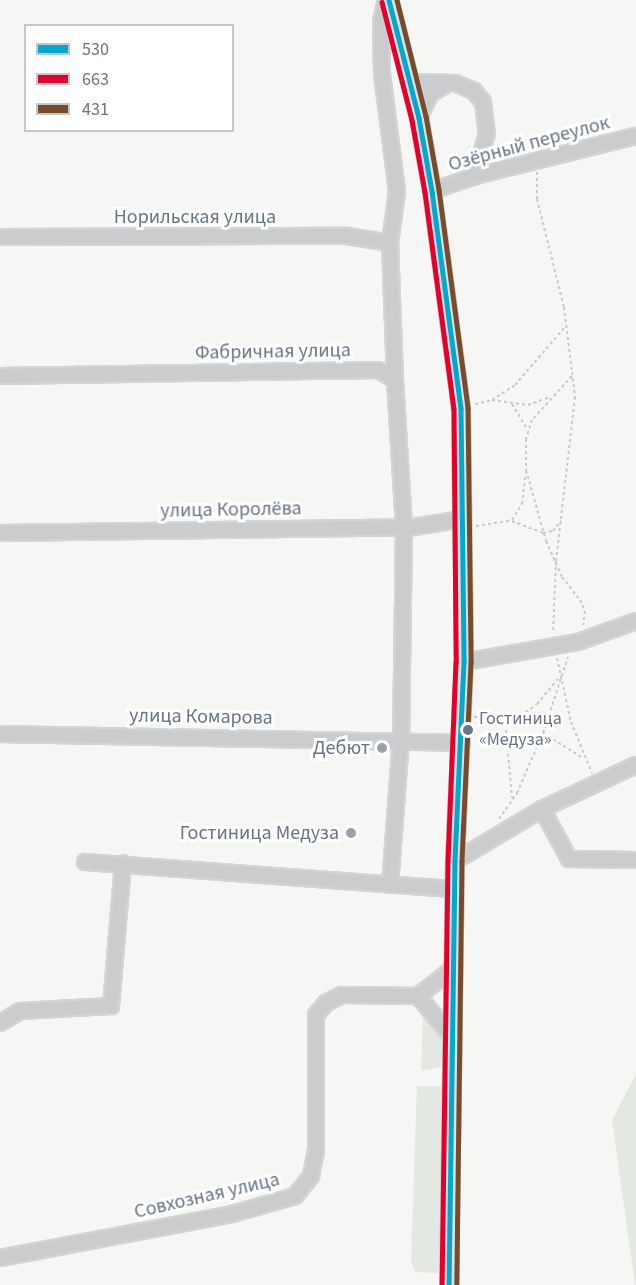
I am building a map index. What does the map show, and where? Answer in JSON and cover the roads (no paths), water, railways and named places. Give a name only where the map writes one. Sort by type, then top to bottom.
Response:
[{"type":"main road","points":[[387,0],[419,118],[432,191],[461,408],[464,662],[454,889],[455,967],[449,1285]]},
{"type":"street","points":[[387,0],[381,21],[382,74],[398,191],[390,243],[404,528],[401,739],[390,884]]},
{"type":"street","points":[[410,82],[455,83],[474,91],[483,102],[487,133],[475,176]]},
{"type":"street","points":[[419,118],[430,94],[455,83]]},
{"type":"street","name":"Озёрный переулок","points":[[432,191],[475,176],[636,136]]},
{"type":"street","name":"Норильская улица","points":[[0,237],[347,236],[390,243]]},
{"type":"street","name":"Фабричная улица","points":[[0,376],[378,370],[395,380]]},
{"type":"street","name":"улица Королёва","points":[[0,533],[404,528],[462,523]]},
{"type":"street","points":[[464,662],[578,642],[636,621]]},
{"type":"street","name":"улица Комарова","points":[[0,734],[401,739],[462,743]]},
{"type":"street","points":[[455,861],[542,809],[636,765]]},
{"type":"street","points":[[542,809],[569,859],[636,860]]},
{"type":"street","points":[[85,862],[454,889]]},
{"type":"street","points":[[0,1023],[20,1011],[111,1005],[123,864]]},
{"type":"street","points":[[454,1038],[418,996],[455,967]]},
{"type":"street","name":"Совхозная улица","points":[[0,1258],[232,1214],[295,1196],[311,1176],[316,1151],[316,1015],[326,1003],[342,995],[418,996]]},
{"type":"place","name":"Гостиница «Медуза»","points":[[468,730]]},
{"type":"place","name":"Дебют","points":[[382,748]]},
{"type":"place","name":"Гостиница Медуза","points":[[351,833]]}]
